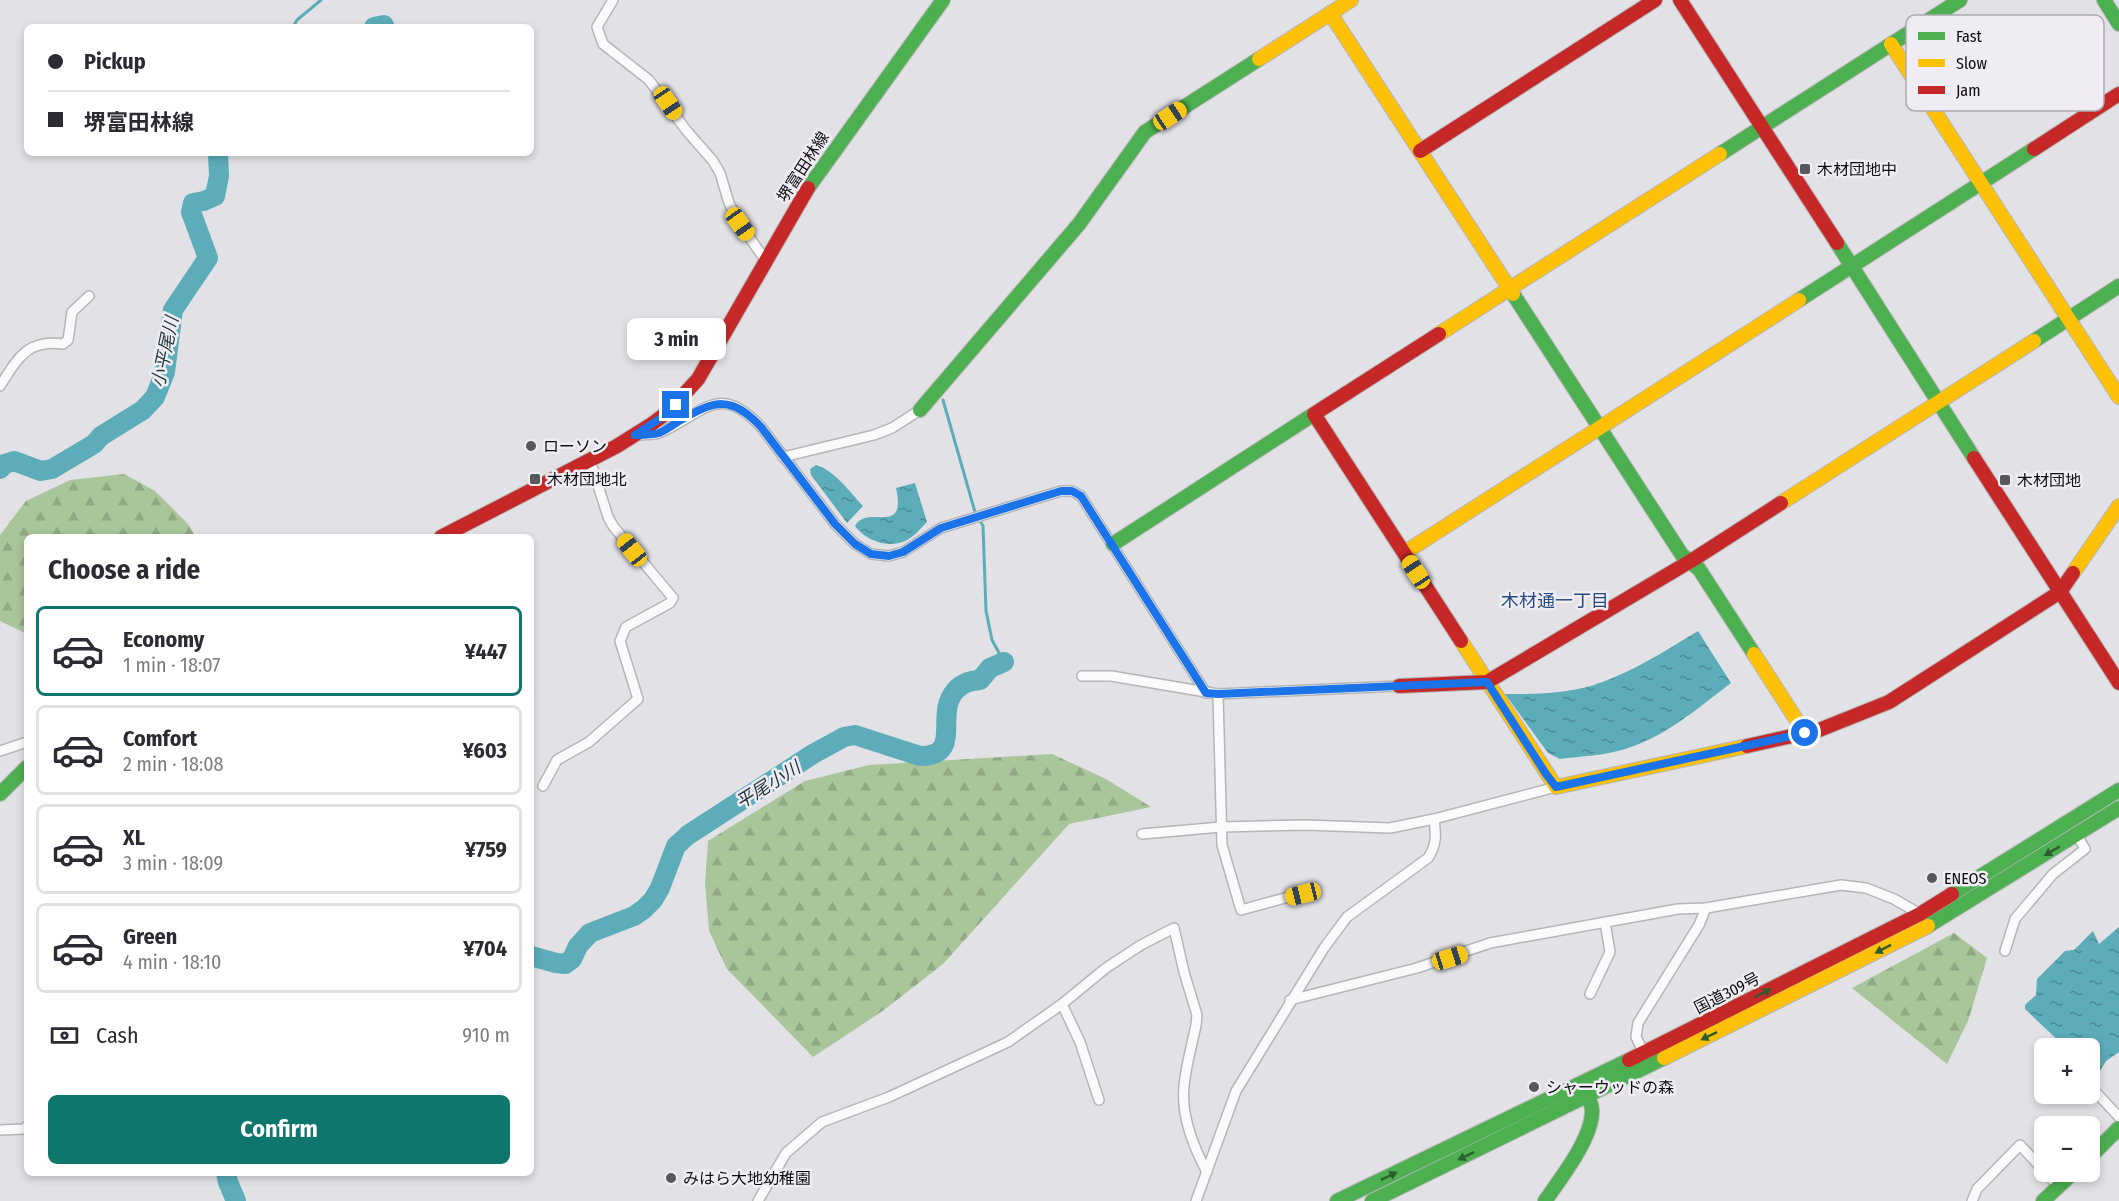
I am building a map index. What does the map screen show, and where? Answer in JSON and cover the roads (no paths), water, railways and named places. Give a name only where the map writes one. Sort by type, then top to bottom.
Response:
[{"type":"main road","name":"堺富田林線","points":[[447,534],[590,460],[667,414],[692,387],[826,159],[943,0]]},
{"type":"main road","points":[[920,410],[1079,224],[1145,132],[1351,0]]},
{"type":"main road","points":[[1420,151],[1655,0]]},
{"type":"main road","points":[[1680,0],[2119,683]]},
{"type":"main road","points":[[1937,15],[1960,0]]},
{"type":"main road","points":[[2104,0],[2119,24]]},
{"type":"main road","points":[[1330,13],[1682,555],[1699,569],[1805,733]]},
{"type":"main road","points":[[1113,544],[1906,35]]},
{"type":"main road","points":[[1892,44],[1906,65]]},
{"type":"main road","points":[[2104,104],[2119,94]]},
{"type":"main road","points":[[1936,111],[2119,397]]},
{"type":"main road","points":[[1404,553],[2093,111]]},
{"type":"main road","points":[[1399,687],[1487,682],[1689,561],[2119,286]]},
{"type":"main road","points":[[1314,414],[1556,787],[1805,733],[1839,723],[1889,702],[2042,606],[2060,592],[2119,506]]},
{"type":"main road","points":[[0,794],[24,770]]},
{"type":"main road","name":"国道309号","points":[[1337,1201],[1580,1085],[1920,914],[2119,790]]},
{"type":"main road","name":"国道309号","points":[[1372,1201],[1587,1097],[1937,921],[2119,808]]},
{"type":"main road","points":[[1545,1201],[1568,1167],[1590,1122],[1592,1109],[1580,1085]]},
{"type":"main road","points":[[2100,1147],[2119,1128]]},
{"type":"main road","points":[[2043,1201],[2064,1182]]},
{"type":"street","points":[[613,0],[597,27],[603,44],[649,80],[712,161],[720,173],[729,203],[740,224],[766,261]]},
{"type":"street","points":[[0,386],[15,363],[27,351],[40,343],[63,344],[68,340],[72,312],[89,296]]},
{"type":"street","points":[[635,435],[658,433],[708,406],[722,403],[736,406],[748,414],[835,524],[855,544],[871,554],[889,556],[903,552],[941,528],[1061,491],[1072,491],[1081,496],[1113,544],[1206,693]]},
{"type":"street","points":[[783,457],[874,435],[892,428],[920,410]]},
{"type":"street","points":[[543,786],[557,760],[589,742],[638,699],[620,640],[622,633],[626,627],[670,603],[674,598],[613,526],[590,460]]},
{"type":"street","points":[[1082,676],[1111,676],[1218,694],[1399,687]]},
{"type":"street","points":[[1218,694],[1222,846],[1241,910],[1303,894]]},
{"type":"street","points":[[0,751],[24,743]]},
{"type":"street","points":[[1142,834],[1221,827],[1305,825],[1389,828],[1434,819],[1556,787]]},
{"type":"street","points":[[1196,1201],[1236,1091],[1290,1000],[1347,917],[1428,858],[1434,849],[1436,835],[1434,819]]},
{"type":"street","points":[[2006,951],[2015,919],[2053,874],[2085,849],[2077,835]]},
{"type":"street","points":[[1290,1000],[1417,968],[1490,943],[1678,909],[1706,908],[1841,885],[1866,888],[1894,898],[1920,914]]},
{"type":"street","points":[[1644,1053],[1636,1037],[1638,1023],[1699,925],[1706,908]]},
{"type":"street","points":[[1590,994],[1610,952],[1605,922]]},
{"type":"street","points":[[759,1201],[786,1153],[822,1122],[889,1097],[1008,1042],[1062,1004],[1106,968],[1141,945],[1174,928],[1197,1015],[1184,1087],[1185,1109],[1189,1129],[1207,1172]]},
{"type":"street","points":[[1062,1004],[1080,1042],[1099,1100]]},
{"type":"street","points":[[2100,1097],[2119,1117]]},
{"type":"street","points":[[0,1130],[24,1129]]},
{"type":"street","points":[[1972,1201],[1977,1189],[2020,1145],[2059,1187]]},
{"type":"water","points":[[816,465],[835,476],[863,506],[847,523],[811,475],[810,469]]},
{"type":"water","points":[[915,483],[927,522],[911,538],[891,544],[877,542],[855,526],[868,517],[891,516],[896,512],[898,503],[896,488]]},
{"type":"water","points":[[1698,631],[1731,683],[1694,712],[1667,729],[1640,744],[1625,749],[1560,759],[1548,753],[1505,694],[1561,692],[1594,685],[1634,668]]},
{"type":"water","points":[[2119,927],[2119,1052],[2106,1061],[2100,1071],[2100,1038],[2055,1038],[2025,1009],[2025,1005],[2036,995],[2037,979],[2065,951],[2074,950],[2093,931],[2099,944]]},
{"type":"waterway","points":[[295,24],[321,0]]},
{"type":"waterway","name":"小平尾川","points":[[0,469],[5,464],[14,461],[41,471],[52,469],[94,444],[101,436],[143,410],[155,397],[165,372],[173,310],[208,258],[191,212],[193,203],[215,196],[219,176],[218,156]]},
{"type":"waterway","points":[[943,400],[975,512],[983,526],[986,611],[992,640],[1004,662]]},
{"type":"waterway","name":"平尾小川","points":[[534,957],[565,964],[572,959],[578,946],[590,933],[634,916],[644,909],[660,888],[676,846],[688,835],[813,754],[844,737],[855,735],[920,756],[933,754],[941,749],[945,742],[949,701],[955,691],[966,683],[980,680],[990,668],[1004,662]]},
{"type":"waterway","name":"平尾小川","points":[[227,1176],[236,1201]]},
{"type":"place","name":"木材団地中","points":[[1805,169]]},
{"type":"place","name":"ローソン","points":[[531,446]]},
{"type":"place","name":"木材団地北","points":[[535,479]]},
{"type":"place","name":"木材団地","points":[[2005,480]]},
{"type":"place","name":"ENEOS","points":[[1932,878]]},
{"type":"place","name":"シャーウッドの森","points":[[1534,1087]]},
{"type":"place","name":"みはら大地幼稚園","points":[[671,1178]]},
{"type":"district","name":"木材通一丁目","points":[[1555,601]]}]
